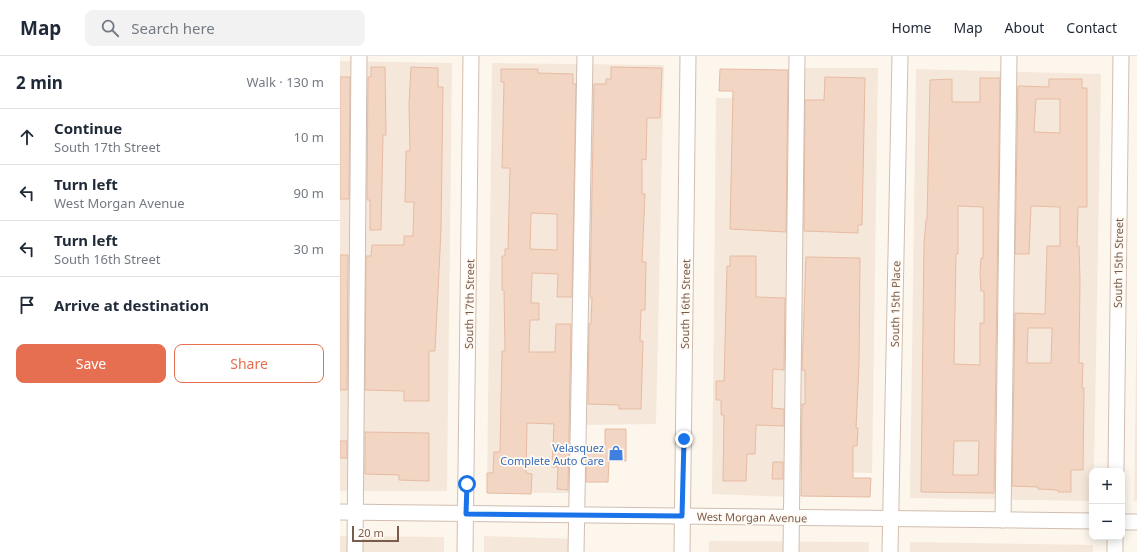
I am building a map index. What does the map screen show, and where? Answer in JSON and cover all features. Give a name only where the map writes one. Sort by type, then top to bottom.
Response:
[{"type":"street","points":[[355,552],[359,56]]},
{"type":"street","name":"South 17th Street","points":[[465,552],[471,56]]},
{"type":"street","points":[[576,552],[585,56]]},
{"type":"street","name":"South 16th Street","points":[[682,552],[688,56]]},
{"type":"street","points":[[790,552],[798,56]]},
{"type":"street","name":"South 15th Place","points":[[890,552],[900,56]]},
{"type":"street","points":[[1003,520],[1009,56]]},
{"type":"street","name":"South 15th Street","points":[[1116,468],[1121,56]]},
{"type":"street","name":"West Morgan Avenue","points":[[340,512],[1089,521]]},
{"type":"street","points":[[1125,522],[1137,522]]},
{"type":"street","points":[[1115,540],[1115,552]]},
{"type":"shaded area","points":[[340,61],[452,63],[447,491],[340,491]]},
{"type":"shaded area","points":[[492,63],[664,65],[656,424],[584,425],[585,493],[487,493]]},
{"type":"shaded area","points":[[793,68],[878,68],[872,473],[794,471],[792,497],[712,494],[716,98],[791,99]]},
{"type":"shaded area","points":[[916,69],[1101,74],[1094,468],[1089,468],[1089,501],[910,498]]},
{"type":"shaded area","points":[[1137,306],[1137,501],[1134,501]]},
{"type":"shaded area","points":[[340,536],[444,537],[444,552],[340,552]]},
{"type":"shaded area","points":[[484,536],[582,539],[582,552],[484,552]]},
{"type":"shaded area","points":[[709,541],[869,542],[869,552],[709,552]]},
{"type":"shaded area","points":[[910,542],[1093,545],[1093,552],[910,552]]},
{"type":"building","points":[[371,67],[385,67],[386,135],[383,135],[381,230],[370,230],[370,200],[367,200],[368,77],[371,77]]},
{"type":"building","points":[[411,67],[438,68],[438,87],[443,87],[441,231],[435,351],[429,351],[429,401],[404,401],[404,391],[365,390],[366,256],[371,256],[372,245],[404,245],[404,236],[413,236],[414,202],[405,202],[406,151],[410,151],[409,105]]},
{"type":"building","points":[[611,67],[662,68],[660,118],[647,118],[646,160],[642,159],[642,194],[645,194],[642,262],[646,262],[645,310],[641,310],[640,341],[643,341],[641,409],[619,409],[619,405],[588,404],[589,324],[591,324],[592,298],[590,297],[594,84],[606,84],[606,79],[611,79]]},
{"type":"building","points":[[501,69],[538,69],[538,73],[573,74],[573,84],[576,84],[572,297],[557,297],[558,274],[532,273],[531,303],[539,303],[539,320],[530,320],[529,352],[555,352],[556,324],[571,324],[568,490],[557,489],[558,467],[552,467],[554,424],[527,423],[526,473],[532,474],[531,494],[487,493],[487,473],[493,473],[494,452],[500,452],[502,351],[505,351],[502,256],[505,256],[505,249],[508,249],[510,168],[502,168],[504,82],[501,82]],"holes":[[[531,213],[557,214],[557,250],[530,249]]]},
{"type":"building","points":[[720,69],[788,70],[786,232],[730,229],[733,91],[719,91]]},
{"type":"building","points":[[340,77],[350,77],[349,199],[340,199]]},
{"type":"building","points":[[825,77],[865,78],[862,225],[858,225],[858,233],[804,231],[805,100],[824,100]]},
{"type":"building","points":[[980,78],[1000,78],[994,493],[921,492],[924,243],[927,220],[930,80],[952,79],[952,102],[980,102]],"holes":[[[958,206],[983,207],[983,258],[981,258],[980,273],[981,291],[984,291],[984,323],[980,323],[980,365],[954,364],[956,254],[958,254]],[[954,441],[979,441],[978,475],[953,475]]]},
{"type":"building","points":[[1049,79],[1082,79],[1082,88],[1087,88],[1087,207],[1078,207],[1077,246],[1079,246],[1080,280],[1079,363],[1083,363],[1082,388],[1084,388],[1083,470],[1071,470],[1071,492],[1038,489],[1038,487],[1012,486],[1015,313],[1045,314],[1047,246],[1060,246],[1060,207],[1031,206],[1029,254],[1015,254],[1018,86],[1049,87]],"holes":[[[1036,99],[1060,99],[1060,133],[1034,132]],[[1028,328],[1052,328],[1051,363],[1027,363]]]},
{"type":"building","points":[[340,255],[348,255],[347,390],[340,390]]},
{"type":"building","points":[[730,256],[756,256],[756,297],[785,298],[784,370],[773,369],[772,408],[784,409],[784,426],[756,425],[755,454],[747,454],[746,481],[723,481],[724,415],[721,415],[721,400],[716,400],[716,381],[724,381],[727,266],[730,266]]},
{"type":"building","points":[[806,257],[860,258],[859,365],[856,428],[858,428],[857,446],[853,446],[853,478],[871,478],[870,497],[801,496],[802,404],[805,404],[805,370],[802,370]]},
{"type":"building","points":[[605,429],[626,429],[626,461],[609,461],[608,482],[586,482],[587,445],[605,446]]},
{"type":"building","points":[[365,432],[429,433],[429,481],[399,480],[399,475],[365,474]]},
{"type":"building","points":[[340,441],[347,441],[347,458],[340,458]]},
{"type":"building","points":[[773,462],[783,462],[783,479],[772,479]]},
{"type":"place","name":"Velasquez Complete Auto Care","points":[[616,453]]},
{"type":"route","points":[[467,484],[466,514],[682,516],[684,439]]}]
